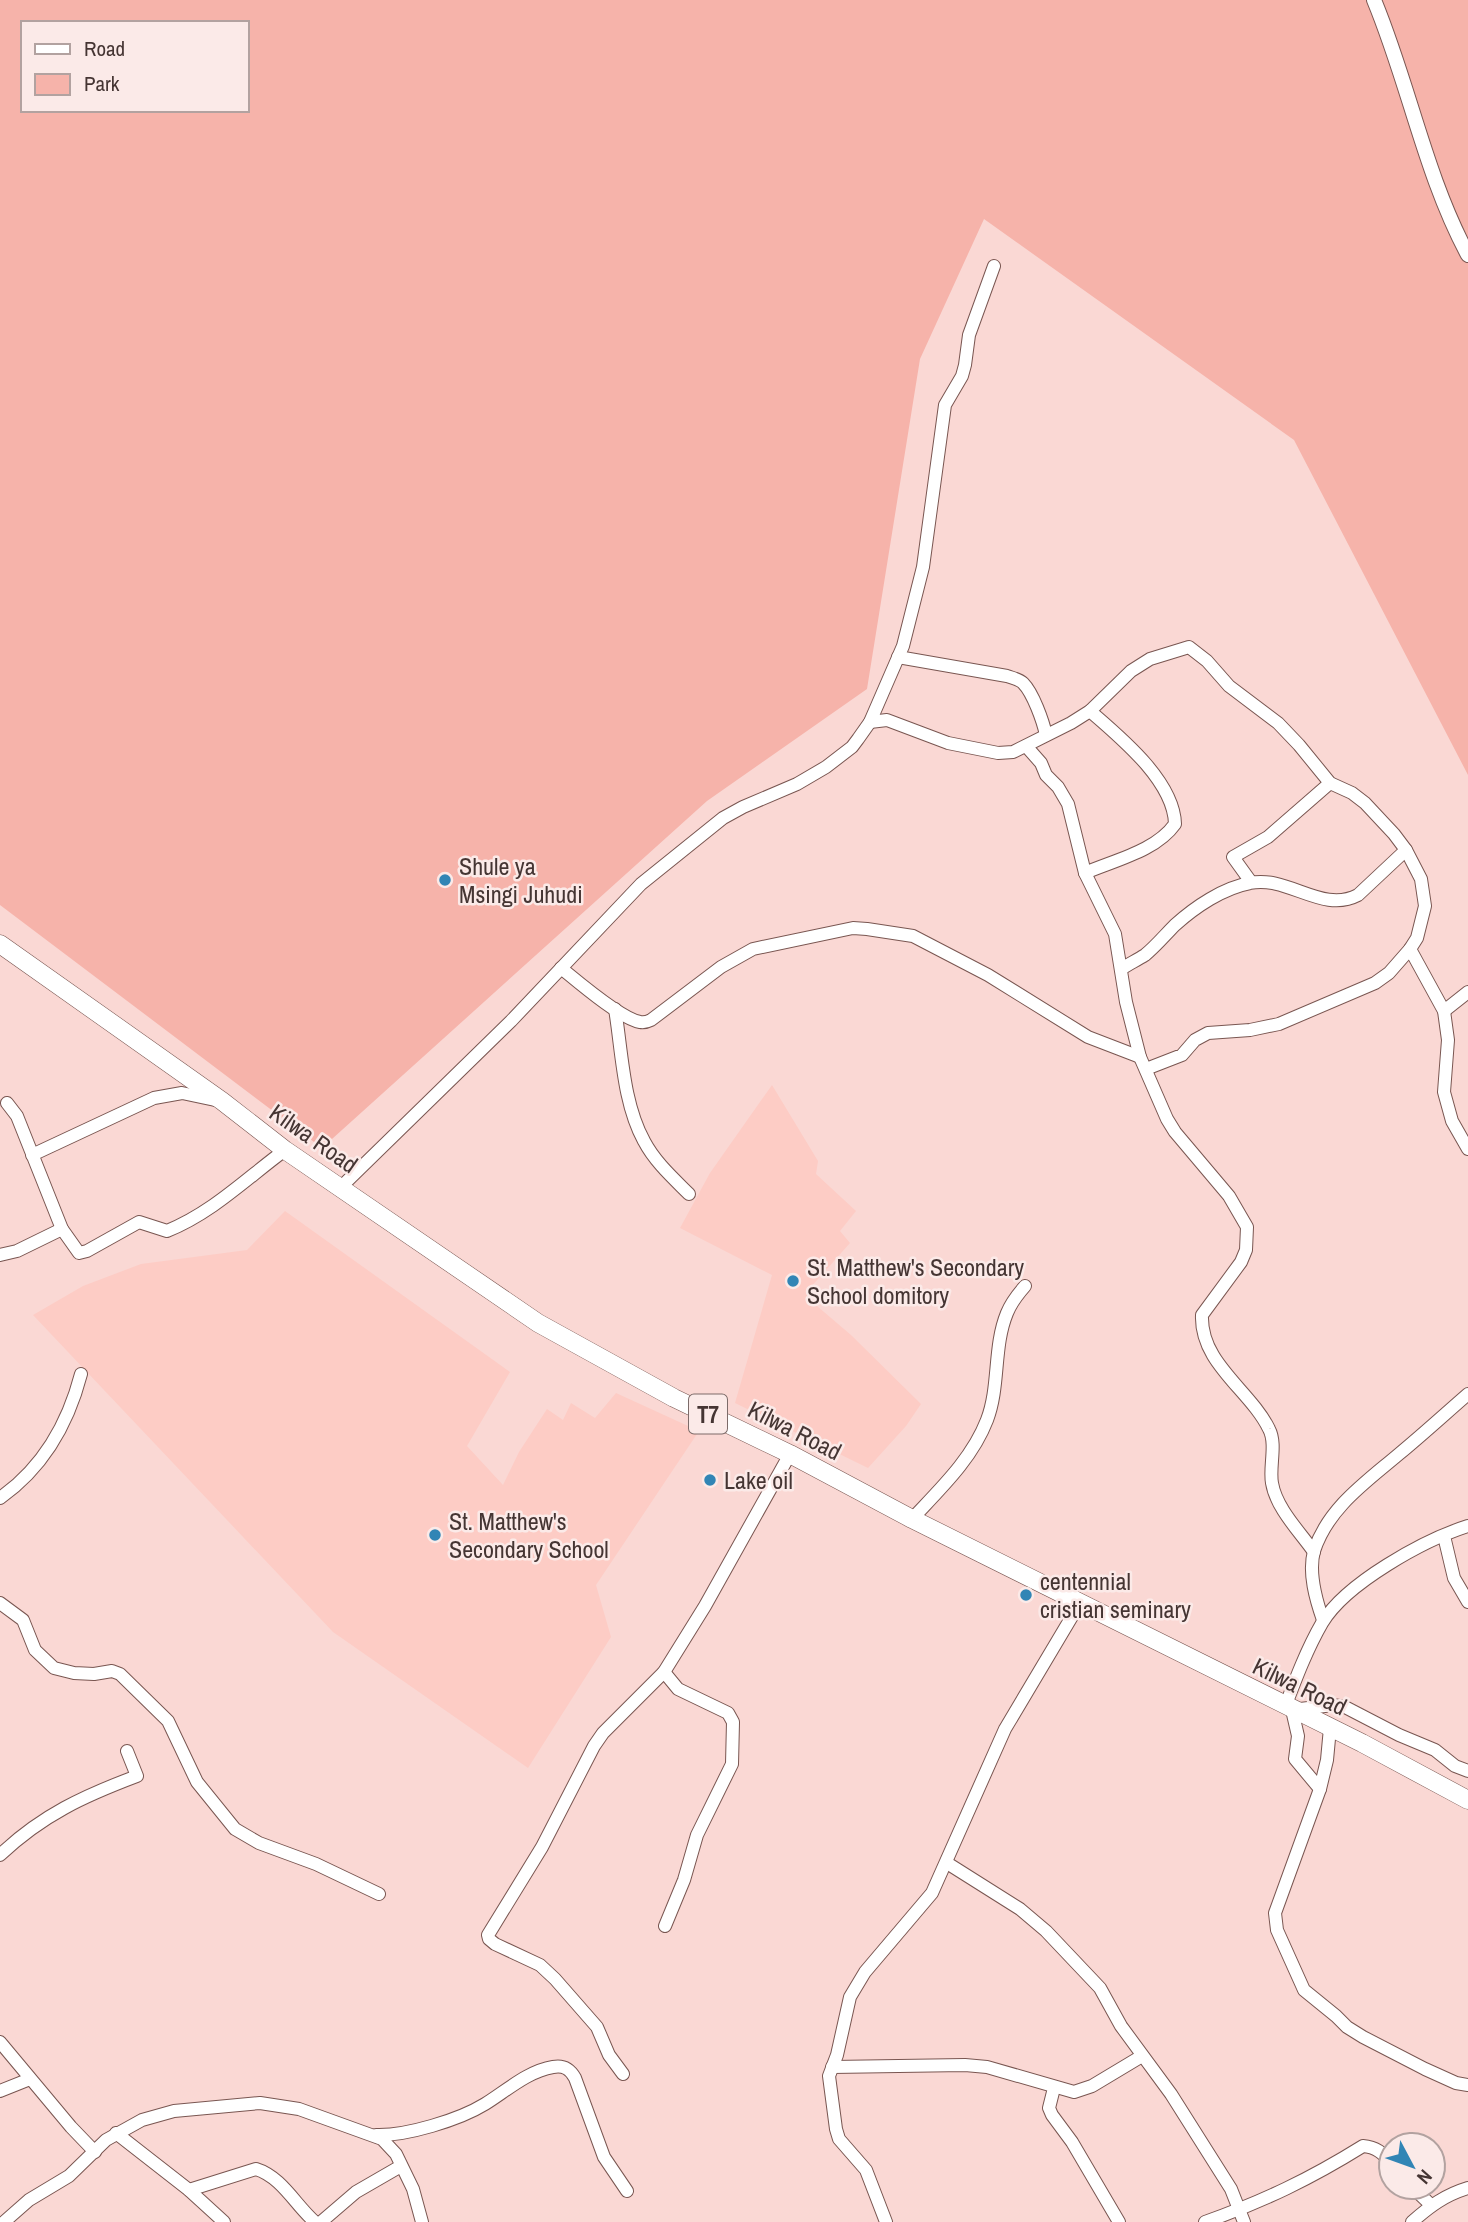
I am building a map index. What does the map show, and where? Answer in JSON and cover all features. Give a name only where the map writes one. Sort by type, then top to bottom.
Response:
[{"type":"highway","name":"Kilwa Road","points":[[0,944],[222,1101],[285,1150],[538,1324],[639,1380],[790,1454],[912,1519],[1468,1800]]},
{"type":"main road","points":[[1374,0],[1398,61],[1432,173],[1468,255]]},
{"type":"street","points":[[341,1187],[561,968],[633,892],[733,811],[797,784],[826,767],[852,747],[870,722],[903,646],[923,567],[945,405],[962,376],[969,335],[994,266]]},
{"type":"street","points":[[870,722],[899,722],[948,743],[999,753],[1013,752],[1090,711],[1131,671],[1150,659],[1189,647],[1207,661],[1229,686],[1278,723],[1330,783],[1352,793],[1365,803],[1406,850],[1421,879],[1425,906],[1417,938],[1389,973],[1357,992],[1279,1024],[1250,1030],[1208,1033],[1195,1040],[1182,1055],[1146,1069]]},
{"type":"street","points":[[898,657],[1007,676],[1022,682],[1042,720],[1046,735]]},
{"type":"street","points":[[1085,873],[1151,845],[1170,832],[1175,824],[1173,806],[1162,787],[1138,757],[1090,711]]},
{"type":"street","points":[[1026,746],[1041,763],[1046,775],[1058,787],[1068,804],[1085,873],[1115,934],[1126,1002],[1140,1056],[1175,1132],[1229,1196],[1247,1227],[1241,1262],[1202,1315],[1203,1331],[1213,1357],[1252,1403],[1271,1433],[1271,1469],[1275,1494],[1314,1552]]},
{"type":"street","points":[[1251,882],[1233,857],[1268,837],[1330,783]]},
{"type":"street","points":[[1121,969],[1144,955],[1199,906],[1233,889],[1251,882],[1278,884],[1327,901],[1349,901],[1406,850]]},
{"type":"street","points":[[561,968],[615,1009],[638,1022],[644,1022],[651,1020],[721,967],[753,949],[853,928],[884,931],[913,936],[988,975],[1088,1037],[1140,1056]]},
{"type":"street","points":[[1410,949],[1444,1011],[1448,1040],[1444,1073],[1446,1100],[1452,1121],[1468,1149]]},
{"type":"street","points":[[1444,1011],[1468,992]]},
{"type":"street","points":[[615,1009],[635,1123],[658,1163],[689,1194]]},
{"type":"street","points":[[32,1155],[164,1095],[182,1093],[222,1101]]},
{"type":"street","points":[[7,1103],[17,1116],[62,1228],[76,1251],[82,1253],[139,1222],[163,1231],[194,1219],[226,1198],[243,1181],[285,1150]]},
{"type":"street","points":[[0,1255],[17,1251],[62,1228]]},
{"type":"street","points":[[912,1519],[964,1460],[982,1430],[993,1398],[1000,1337],[1006,1314],[1025,1286]]},
{"type":"street","points":[[0,1498],[26,1476],[58,1435],[74,1403],[81,1374]]},
{"type":"street","points":[[1323,1620],[1316,1601],[1313,1579],[1314,1552],[1332,1518],[1351,1494],[1468,1394]]},
{"type":"street","points":[[623,2074],[609,2055],[597,2027],[555,1979],[540,1965],[495,1944],[487,1936],[542,1847],[603,1732],[664,1672],[699,1616],[790,1454]]},
{"type":"street","points":[[1320,1789],[1295,1759],[1298,1736],[1289,1708],[1302,1663],[1323,1620],[1369,1575],[1468,1526]]},
{"type":"street","points":[[1444,1536],[1454,1578],[1468,1602]]},
{"type":"street","points":[[0,1603],[23,1620],[35,1650],[54,1668],[94,1674],[112,1671],[120,1674],[168,1721],[197,1782],[239,1832],[379,1894]]},
{"type":"street","points":[[886,2222],[866,2170],[839,2139],[836,2129],[830,2076],[850,1997],[864,1972],[932,1893],[1005,1729],[1080,1603]]},
{"type":"street","points":[[664,1672],[678,1689],[728,1713],[733,1719],[734,1737],[732,1764],[697,1835],[684,1880],[665,1926]]},
{"type":"street","points":[[1289,1708],[1333,1705],[1345,1707],[1435,1750],[1455,1766],[1468,1771]]},
{"type":"street","points":[[1330,1728],[1327,1760],[1320,1789],[1275,1913],[1277,1930],[1304,1990],[1347,2027],[1425,2069],[1468,2085]]},
{"type":"street","points":[[0,1855],[32,1827],[55,1812],[84,1796],[137,1776],[127,1751]]},
{"type":"street","points":[[947,1863],[1020,1909],[1055,1940],[1100,1988],[1121,2026],[1171,2094],[1231,2189],[1241,2216]]},
{"type":"street","points":[[0,2042],[95,2152]]},
{"type":"street","points":[[832,2067],[965,2064],[987,2067],[1074,2092],[1082,2091],[1142,2056]]},
{"type":"street","points":[[375,2136],[403,2134],[473,2110],[538,2072],[564,2067],[575,2078],[604,2157],[627,2192]]},
{"type":"street","points":[[0,2091],[30,2079]]},
{"type":"street","points":[[1054,2088],[1049,2108],[1052,2115],[1072,2142],[1119,2222]]},
{"type":"street","points":[[4,2222],[29,2200],[69,2176],[116,2133],[142,2120],[174,2111],[260,2103],[299,2109],[375,2136],[392,2148],[412,2189],[422,2222]]},
{"type":"street","points":[[116,2133],[189,2190],[224,2222]]},
{"type":"street","points":[[1205,2222],[1241,2216],[1363,2146],[1377,2150]]},
{"type":"street","points":[[321,2222],[356,2192],[401,2166]]},
{"type":"street","points":[[189,2190],[256,2169],[263,2171],[291,2195],[315,2222]]},
{"type":"street","points":[[1412,2222],[1430,2205],[1449,2194],[1468,2188]]},
{"type":"street","points":[[1426,2201],[1430,2205]]},
{"type":"shaded area","name":"St. Matthew's Secondary School domitory","points":[[772,1085],[818,1161],[816,1174],[856,1211],[840,1231],[850,1243],[810,1288],[815,1293],[817,1306],[851,1335],[921,1404],[906,1426],[868,1468],[735,1403],[772,1275],[680,1228],[710,1173]]},
{"type":"shaded area","name":"St. Matthew's Secondary School","points":[[285,1211],[510,1372],[467,1446],[503,1485],[519,1452],[547,1409],[563,1420],[571,1403],[595,1418],[616,1393],[699,1431],[596,1585],[611,1637],[528,1768],[333,1632],[33,1315],[83,1286],[141,1264],[247,1250]]},
{"type":"green space","points":[[0,0],[1468,0],[1468,775],[1294,440],[984,219],[920,359],[867,689],[707,801],[322,1148],[0,905]]},
{"type":"place","name":"Shule ya Msingi Juhudi","points":[[445,880]]},
{"type":"place","name":"St. Matthew's Secondary School domitory","points":[[793,1281]]},
{"type":"place","name":"Lake oil","points":[[710,1480]]},
{"type":"place","name":"St. Matthew's Secondary School","points":[[435,1535]]},
{"type":"place","name":"centennial cristian seminary","points":[[1026,1595]]}]
